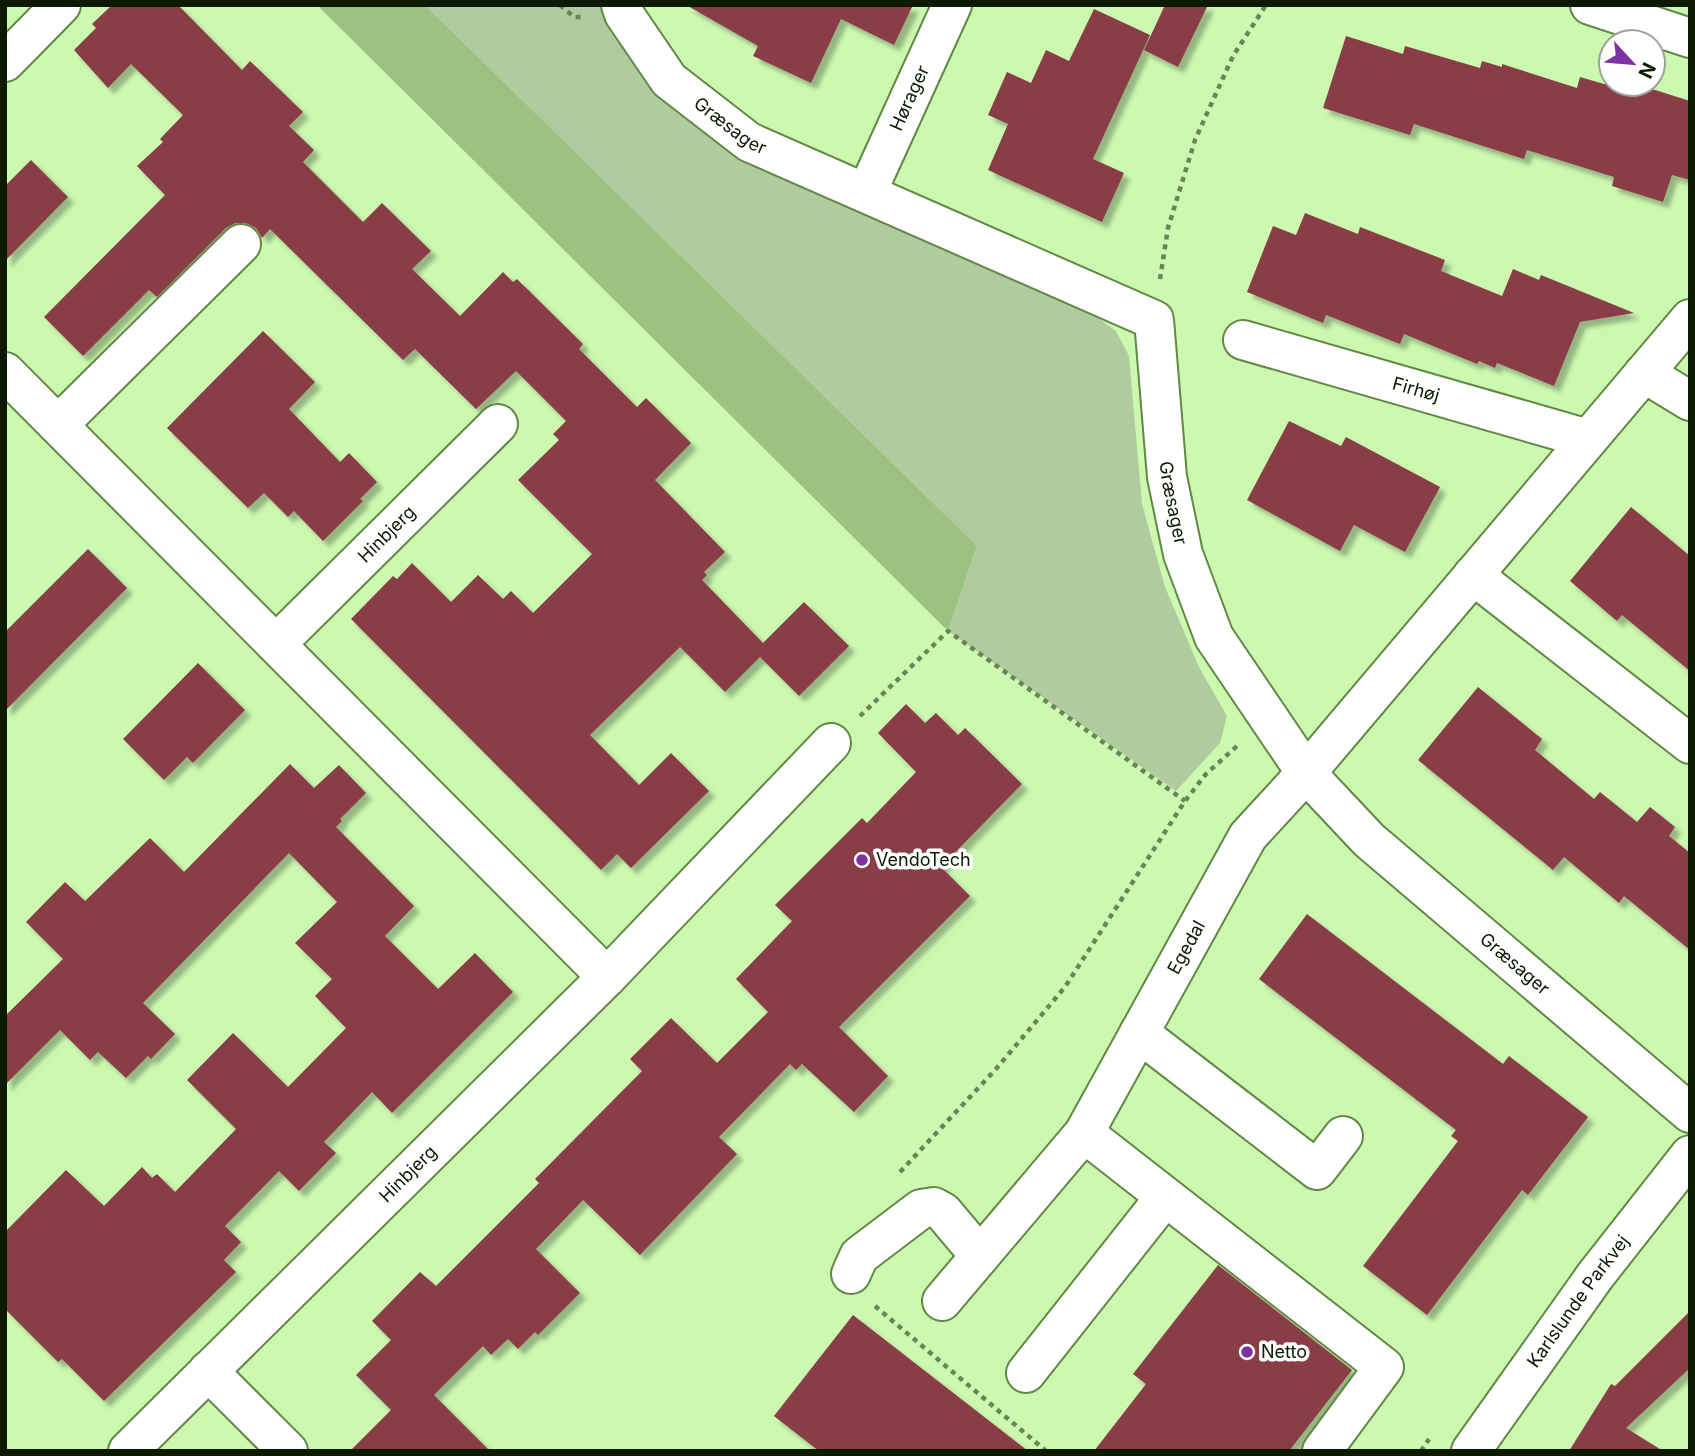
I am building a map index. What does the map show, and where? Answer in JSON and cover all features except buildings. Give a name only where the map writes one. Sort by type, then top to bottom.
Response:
[{"type":"street","points":[[5,62],[61,5]]},
{"type":"street","name":"Græsager","points":[[621,5],[624,14],[669,80],[749,142],[1154,320],[1167,477],[1183,554],[1214,637],[1268,717],[1306,773],[1369,840],[1690,1113]]},
{"type":"street","name":"Hørager","points":[[867,192],[952,5]]},
{"type":"street","points":[[1590,5],[1690,38]]},
{"type":"street","points":[[58,425],[241,244]]},
{"type":"street","points":[[1306,773],[1690,319]]},
{"type":"street","name":"Firhøj","points":[[1243,340],[1588,439]]},
{"type":"street","points":[[5,372],[607,977]]},
{"type":"street","points":[[1644,373],[1690,401]]},
{"type":"street","name":"Hinbjerg","points":[[276,644],[498,424]]},
{"type":"street","points":[[1473,575],[1690,744]]},
{"type":"street","name":"Hinbjerg","points":[[128,1451],[607,977],[831,743]]},
{"type":"street","name":"Egedal","points":[[942,1301],[1084,1133],[1248,836],[1306,773]]},
{"type":"street","points":[[1139,1033],[1317,1170],[1343,1136]]},
{"type":"street","points":[[1084,1133],[1384,1367],[1322,1451]]},
{"type":"street","name":"Karlslunde Parkvej","points":[[1471,1451],[1595,1276],[1690,1155]]},
{"type":"street","points":[[1026,1373],[1166,1197]]},
{"type":"street","points":[[852,1274],[859,1256],[921,1209],[934,1207],[943,1212],[980,1256]]},
{"type":"street","points":[[208,1371],[288,1451]]},
{"type":"path","points":[[1154,320],[1168,228],[1195,140],[1233,56],[1266,5]]},
{"type":"path","points":[[831,743],[948,631],[1185,801]]},
{"type":"path","points":[[893,1180],[996,1069],[1065,987],[1185,801],[1206,774],[1268,717]]},
{"type":"path","points":[[852,1274],[856,1290],[1046,1451]]},
{"type":"green space","points":[[317,5],[425,5],[977,546],[948,631]]},
{"type":"green space","points":[[425,5],[599,5],[626,52],[654,86],[703,132],[827,199],[1088,311],[1116,331],[1129,356],[1142,504],[1165,587],[1199,667],[1227,716],[1220,743],[1176,791],[948,631],[977,546]]},
{"type":"place","name":"VendoTech","points":[[862,860]]},
{"type":"place","name":"Netto","points":[[1247,1352]]}]
